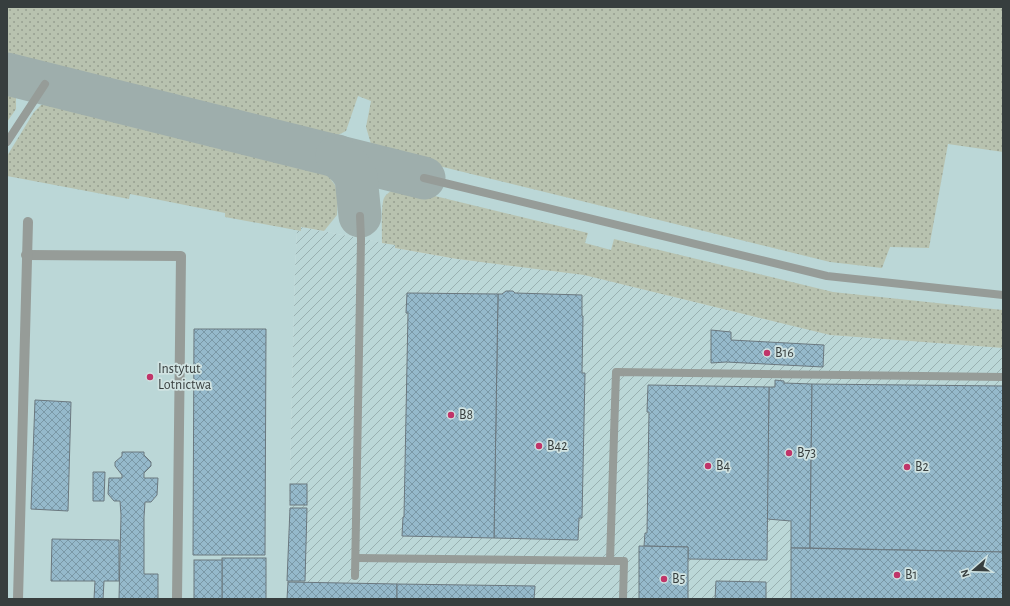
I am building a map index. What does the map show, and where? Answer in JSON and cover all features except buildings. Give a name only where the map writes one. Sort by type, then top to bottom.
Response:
[{"type":"street","points":[[18,599],[28,222]]},
{"type":"street","points":[[26,255],[181,256],[177,599]]},
{"type":"lane","points":[[7,142],[45,84]]},
{"type":"lane","points":[[424,178],[827,276],[1003,295]]},
{"type":"lane","points":[[355,576],[360,216]]},
{"type":"lane","points":[[610,560],[616,372],[1003,376]]},
{"type":"lane","points":[[356,558],[624,561],[623,599]]},
{"type":"shaded area","points":[[7,7],[1003,7],[1003,348],[830,335],[584,275],[487,263],[301,227],[301,231],[297,231],[295,269],[287,599],[7,599]]},
{"type":"shaded area","points":[[301,227],[395,245],[395,248],[457,259],[584,275],[830,335],[1003,348],[1003,599],[287,599],[295,269],[297,230],[300,231]]},
{"type":"green space","points":[[7,7],[1003,7],[1003,152],[948,144],[929,248],[890,247],[882,268],[830,262],[382,152],[371,144],[366,127],[371,101],[358,96],[346,131],[330,139],[7,59]]},
{"type":"green space","points":[[7,89],[16,98],[16,109],[7,122]]},
{"type":"green space","points":[[56,102],[315,166],[329,177],[335,185],[338,195],[337,215],[324,231],[301,227],[301,231],[225,217],[225,213],[130,194],[129,199],[7,176],[7,156],[34,112],[41,105]]},
{"type":"green space","points":[[402,188],[588,233],[585,243],[611,250],[614,239],[833,292],[1003,310],[1003,348],[830,335],[584,275],[457,259],[395,248],[395,245],[382,243],[382,206],[384,198],[390,192]]},
{"type":"taxiway","points":[[7,74],[424,178]]},
{"type":"taxiway","points":[[337,156],[349,167],[356,177],[360,216]]},
{"type":"place","name":"B16","points":[[767,353]]},
{"type":"place","name":"Instytut Lotnictwa","points":[[150,377]]},
{"type":"place","name":"B8","points":[[451,415]]},
{"type":"place","name":"B42","points":[[539,446]]},
{"type":"place","name":"B73","points":[[789,453]]},
{"type":"place","name":"B4","points":[[708,466]]},
{"type":"place","name":"B2","points":[[907,467]]},
{"type":"place","name":"B1","points":[[897,575]]},
{"type":"place","name":"B5","points":[[664,579]]}]
